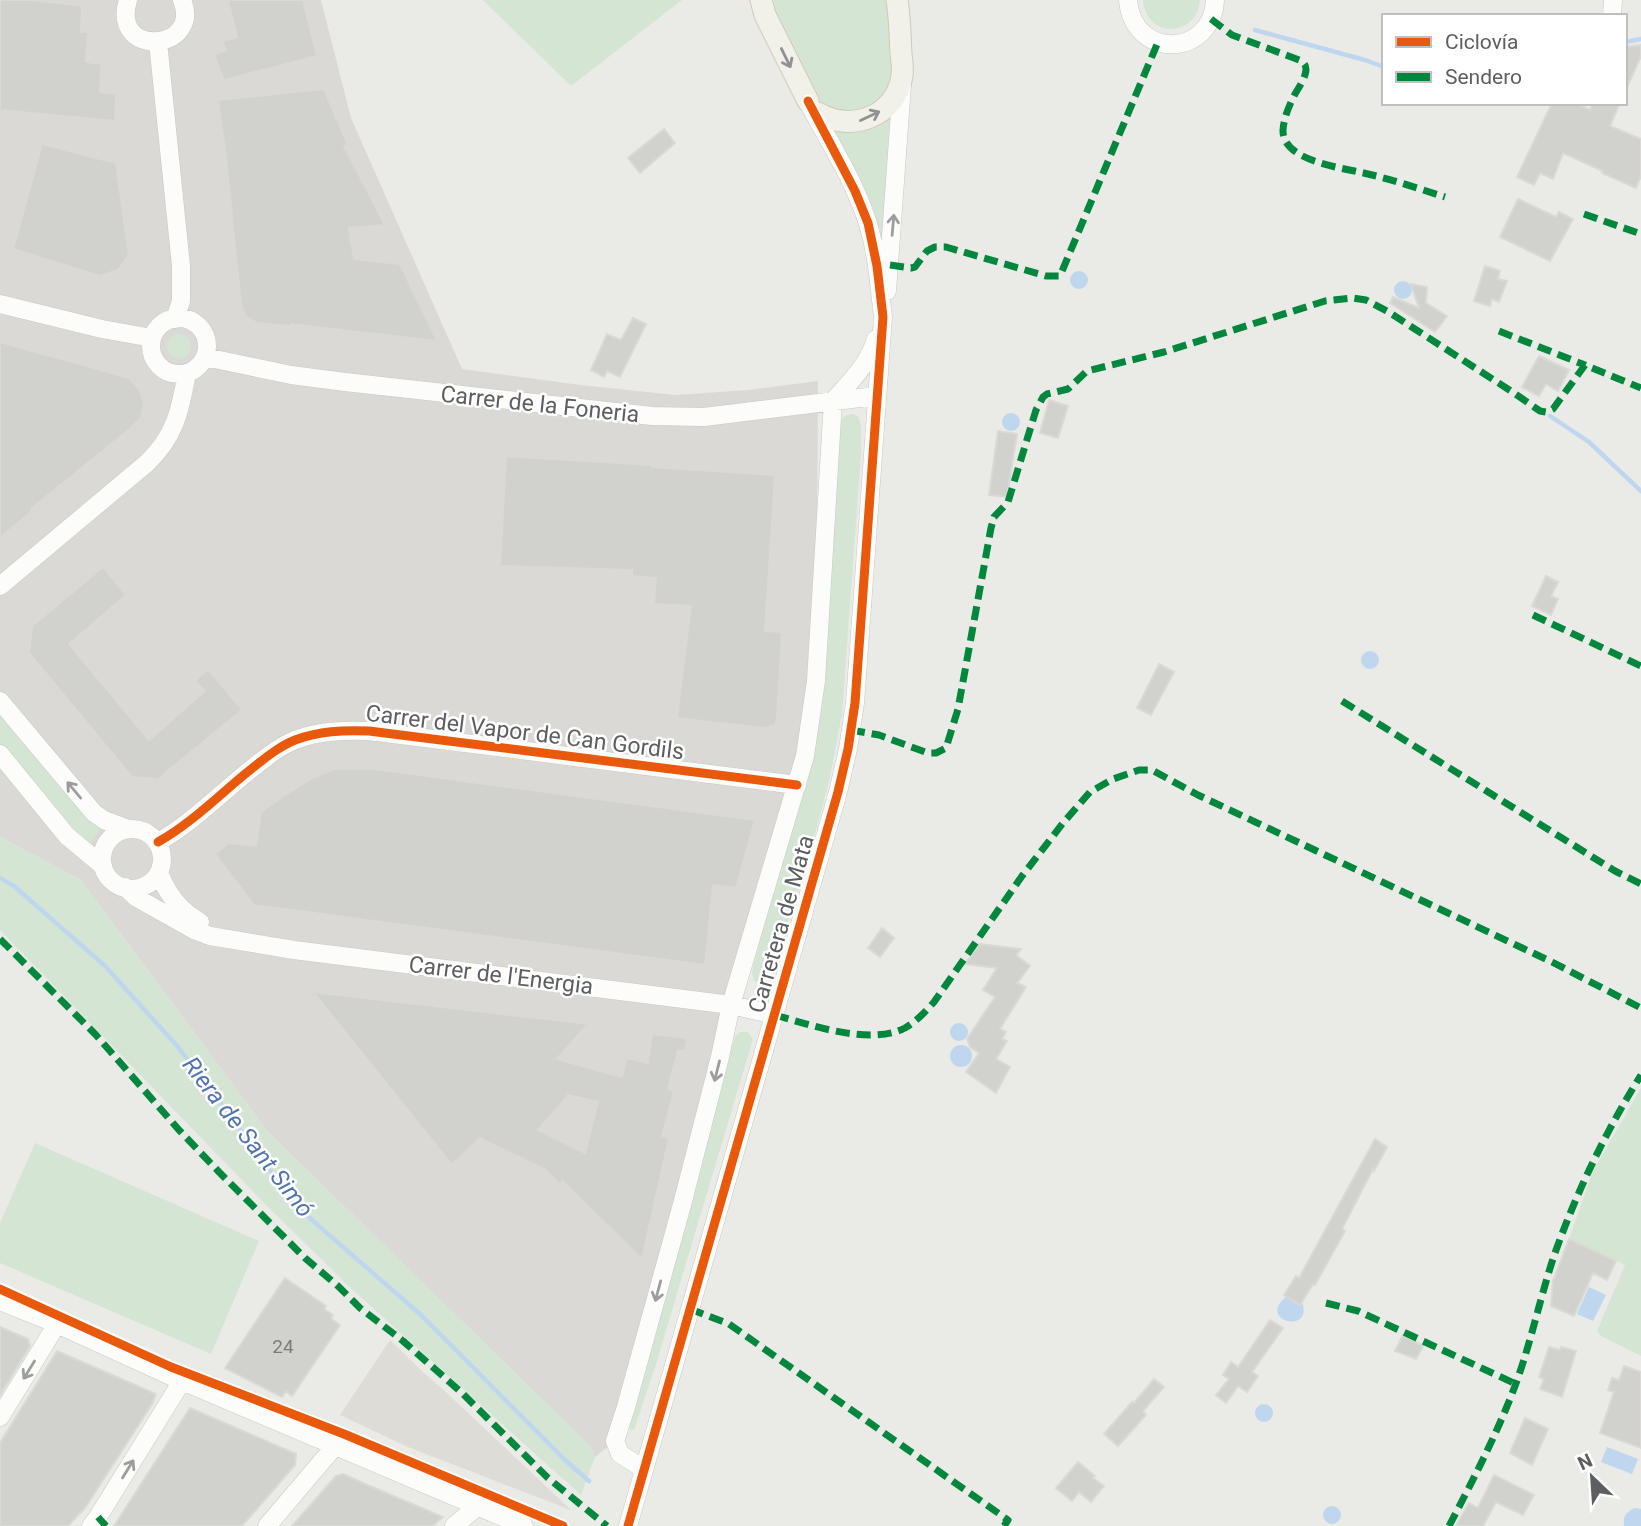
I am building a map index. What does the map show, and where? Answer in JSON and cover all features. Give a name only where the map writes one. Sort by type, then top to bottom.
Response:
[{"type":"main road","points":[[760,5],[813,107],[826,118],[848,122],[868,120],[885,109],[898,91],[902,75],[900,5]]},
{"type":"street","points":[[128,0],[125,11],[127,24],[133,33],[148,41],[158,42],[171,37],[179,30],[184,20],[181,0]]},
{"type":"street","points":[[1126,1],[1139,31],[1152,40],[1167,45],[1183,44],[1197,37],[1208,25],[1215,0]]},
{"type":"street","points":[[158,42],[181,266],[181,301],[175,319]]},
{"type":"street","points":[[833,401],[872,354],[883,317],[890,265],[902,75]]},
{"type":"street","points":[[813,107],[868,223],[877,266],[883,317]]},
{"type":"street","points":[[0,304],[102,329],[152,338]]},
{"type":"street","name":"Carretera de Mata","points":[[628,1526],[775,1015],[848,749],[855,703],[883,317]]},
{"type":"street","points":[[175,319],[190,321],[202,330],[207,345],[205,357],[187,373],[172,373],[159,366],[152,353],[152,338],[155,332],[163,323],[175,319]]},
{"type":"street","name":"Carrer de la Foneria","points":[[205,357],[291,375],[652,416],[704,417],[876,396]]},
{"type":"street","points":[[2,582],[148,463],[160,450],[175,423],[187,373]]},
{"type":"street","name":"Carretera de Mata","points":[[644,1469],[620,1454],[615,1441],[683,1201],[731,1005],[805,756],[816,681],[833,401]]},
{"type":"street","points":[[0,702],[94,813],[128,829],[141,830],[158,842],[163,860],[159,873],[150,883],[138,888],[116,884],[103,866],[67,836],[0,756]]},
{"type":"street","name":"Carrer del Vapor de Can Gordils","points":[[158,842],[174,834],[236,781],[279,749],[311,735],[337,730],[369,730],[797,785]]},
{"type":"street","points":[[103,866],[103,851],[107,842],[117,833],[128,829]]},
{"type":"street","name":"Carrer de l'Energia","points":[[159,873],[174,902],[192,918],[226,939]]},
{"type":"street","name":"Carrer de l'Energia","points":[[125,887],[137,898],[210,936],[294,950],[731,1005],[775,1015]]},
{"type":"street","points":[[0,1301],[524,1526]]},
{"type":"street","points":[[0,1417],[57,1324]]},
{"type":"street","points":[[98,1523],[183,1381]]},
{"type":"street","points":[[267,1526],[335,1447]]},
{"type":"street","points":[[454,1526],[478,1506]]},
{"type":"shaded area","points":[[0,0],[321,0],[351,118],[462,369],[676,395],[818,381],[816,681],[615,1441],[595,1457],[591,1447],[268,1132],[81,880],[0,837]]},
{"type":"shaded area","points":[[390,1340],[571,1510],[408,1447],[340,1415]]},
{"type":"green space","points":[[483,0],[682,0],[571,86]]},
{"type":"green space","points":[[768,0],[890,0],[894,72],[890,89],[868,110],[851,113],[825,108],[814,98]]},
{"type":"green space","points":[[1143,0],[1200,0],[1197,13],[1190,22],[1172,29],[1153,22],[1146,13]]},
{"type":"green space","points":[[892,118],[882,245],[832,130],[863,130]]},
{"type":"green space","points":[[179,334],[190,341],[191,346],[184,357],[179,358],[168,351],[167,346],[174,335]]},
{"type":"green space","points":[[852,414],[858,416],[861,425],[861,453],[842,714],[830,777],[808,861],[769,981],[760,984],[754,981],[754,962],[802,796],[818,728],[823,694],[839,422]]},
{"type":"green space","points":[[0,714],[101,828],[88,846],[67,826],[0,745]]},
{"type":"green space","points":[[0,837],[81,880],[268,1132],[591,1447],[595,1457],[581,1495],[355,1292],[269,1208],[0,930]]},
{"type":"green space","points":[[740,1032],[748,1032],[753,1039],[634,1430],[626,1427],[696,1169],[735,1037]]},
{"type":"green space","points":[[1641,1088],[1641,1356],[1601,1336],[1597,1331],[1625,1265],[1569,1239],[1593,1171]]},
{"type":"green space","points":[[35,1143],[259,1241],[211,1354],[0,1263],[0,1223]]},
{"type":"water","points":[[1079,271],[1085,274],[1088,280],[1085,286],[1079,289],[1073,286],[1070,280],[1073,274]]},
{"type":"water","points":[[1403,281],[1409,284],[1412,290],[1409,296],[1403,299],[1397,296],[1394,290],[1397,284]]},
{"type":"water","points":[[1011,413],[1017,416],[1020,422],[1017,428],[1011,431],[1005,428],[1002,422],[1005,416]]},
{"type":"water","points":[[1370,651],[1376,654],[1379,660],[1376,666],[1370,669],[1364,666],[1361,660],[1364,654]]},
{"type":"water","points":[[959,1023],[965,1026],[968,1032],[965,1038],[959,1041],[953,1038],[950,1032],[953,1026]]},
{"type":"water","points":[[961,1045],[969,1048],[972,1056],[969,1064],[961,1067],[953,1064],[950,1056],[953,1048]]},
{"type":"water","points":[[1589,1287],[1606,1295],[1593,1321],[1577,1314]]},
{"type":"water","points":[[1286,1297],[1300,1305],[1302,1302],[1304,1312],[1300,1319],[1287,1321],[1281,1318],[1278,1313],[1279,1305]]},
{"type":"water","points":[[1264,1404],[1270,1407],[1273,1413],[1270,1419],[1264,1422],[1258,1419],[1255,1413],[1258,1407]]},
{"type":"water","points":[[1607,1447],[1638,1459],[1632,1474],[1601,1462]]},
{"type":"water","points":[[1328,1506],[1336,1506],[1341,1515],[1339,1522],[1328,1524],[1323,1519],[1323,1511]]},
{"type":"water","points":[[1635,1508],[1641,1509],[1641,1526],[1624,1526],[1626,1515]]},
{"type":"building","points":[[0,0],[32,0],[82,6],[81,32],[88,32],[86,62],[101,64],[100,92],[116,94],[115,121],[0,110]]},
{"type":"building","points":[[228,0],[303,0],[317,56],[224,80],[214,55],[226,50],[222,41],[237,37]]},
{"type":"building","points":[[1641,45],[1641,56],[1627,88],[1627,47]]},
{"type":"building","points":[[324,89],[348,145],[344,146],[385,225],[349,228],[354,259],[400,264],[437,341],[291,324],[257,323],[246,317],[241,305],[218,100]]},
{"type":"building","points":[[1551,105],[1580,105],[1590,110],[1592,105],[1619,105],[1610,126],[1641,139],[1641,176],[1636,188],[1563,153],[1553,179],[1540,173],[1534,185],[1517,177]]},
{"type":"building","points":[[664,129],[675,143],[640,173],[628,158]]},
{"type":"building","points":[[42,144],[116,163],[129,255],[118,270],[100,276],[13,249]]},
{"type":"building","points":[[1518,199],[1556,217],[1559,212],[1573,219],[1550,261],[1500,237]]},
{"type":"building","points":[[1485,266],[1500,271],[1498,279],[1507,281],[1499,302],[1492,299],[1490,306],[1474,301]]},
{"type":"building","points":[[1411,284],[1427,287],[1426,303],[1447,316],[1435,332],[1390,303],[1393,297],[1419,308]]},
{"type":"building","points":[[633,318],[646,324],[620,377],[607,371],[604,377],[591,370],[607,334],[621,340]]},
{"type":"building","points":[[0,342],[129,378],[139,388],[144,404],[141,418],[131,428],[31,509],[32,511],[0,538]]},
{"type":"building","points":[[1539,356],[1569,370],[1558,391],[1546,384],[1539,396],[1522,387]]},
{"type":"building","points":[[1049,400],[1068,406],[1058,438],[1040,433]]},
{"type":"building","points":[[998,431],[1017,434],[1007,497],[989,495]]},
{"type":"building","points":[[506,456],[775,475],[765,631],[782,632],[775,725],[765,728],[677,718],[691,606],[654,604],[656,578],[632,576],[632,570],[500,566]]},
{"type":"building","points":[[103,567],[126,595],[69,644],[149,740],[205,691],[195,681],[208,669],[242,710],[158,779],[132,777],[29,653],[32,626]]},
{"type":"building","points":[[1546,576],[1558,582],[1551,596],[1558,599],[1551,615],[1532,606]]},
{"type":"building","points":[[1159,664],[1174,672],[1151,715],[1137,708]]},
{"type":"building","points":[[335,769],[374,769],[755,820],[736,888],[713,885],[705,965],[254,905],[215,854],[229,843],[256,846],[261,812],[312,778]]},
{"type":"building","points":[[882,928],[894,938],[880,957],[868,948]]},
{"type":"building","points":[[980,944],[1021,949],[1016,955],[1030,966],[1017,983],[1026,987],[1000,1029],[1006,1032],[1002,1039],[1007,1041],[996,1059],[1010,1067],[996,1093],[966,1072],[979,1053],[970,1047],[967,1039],[995,997],[983,990],[997,968],[965,964]]},
{"type":"building","points":[[313,992],[588,1024],[557,1059],[622,1077],[627,1058],[648,1063],[652,1034],[687,1038],[685,1051],[678,1050],[668,1089],[674,1091],[662,1136],[669,1138],[642,1259],[562,1181],[561,1185],[546,1170],[480,1138],[452,1165]],"holes":[[[568,1095],[598,1102],[585,1153],[538,1130]]]},
{"type":"building","points":[[1375,1139],[1387,1147],[1342,1229],[1345,1231],[1315,1285],[1313,1284],[1300,1305],[1284,1295],[1296,1276],[1299,1278]]},
{"type":"building","points":[[1569,1239],[1616,1261],[1607,1280],[1593,1273],[1574,1316],[1551,1306],[1553,1281]]},
{"type":"building","points":[[285,1278],[326,1306],[324,1309],[333,1315],[331,1319],[340,1325],[292,1396],[286,1391],[282,1397],[225,1368]]},
{"type":"building","points":[[1270,1320],[1283,1328],[1252,1372],[1258,1376],[1247,1392],[1238,1386],[1226,1403],[1216,1395],[1229,1379],[1223,1375],[1231,1362],[1238,1367]]},
{"type":"building","points":[[0,1327],[28,1339],[30,1346],[0,1395]]},
{"type":"building","points":[[1403,1335],[1423,1346],[1416,1359],[1395,1351]]},
{"type":"building","points":[[1549,1347],[1576,1351],[1562,1397],[1540,1389],[1544,1379],[1539,1377]]},
{"type":"building","points":[[57,1351],[156,1394],[85,1508],[68,1526],[0,1526],[0,1443]]},
{"type":"building","points":[[1624,1366],[1641,1372],[1641,1448],[1600,1433],[1614,1392],[1608,1390],[1612,1378],[1619,1380]]},
{"type":"building","points":[[1154,1379],[1164,1387],[1143,1411],[1146,1415],[1118,1446],[1104,1434]]},
{"type":"building","points":[[190,1408],[296,1454],[295,1465],[242,1526],[114,1526]]},
{"type":"building","points":[[1525,1418],[1548,1429],[1532,1465],[1510,1453]]},
{"type":"building","points":[[1078,1462],[1104,1486],[1091,1502],[1079,1492],[1072,1501],[1056,1488]]},
{"type":"building","points":[[343,1474],[443,1517],[432,1526],[292,1526],[336,1476]]},
{"type":"building","points":[[1494,1475],[1534,1495],[1523,1515],[1496,1502],[1483,1526],[1456,1526],[1469,1503],[1478,1508]]},
{"type":"waterway","points":[[1255,30],[1382,66]]},
{"type":"waterway","points":[[1627,42],[1641,39]]},
{"type":"waterway","points":[[1550,416],[1589,442],[1641,491]]},
{"type":"waterway","name":"Riera de Sant Simó","points":[[0,878],[14,886],[105,966],[178,1047],[296,1206],[421,1315],[589,1481]]},
{"type":"marked path","points":[[1211,19],[1232,35],[1302,61],[1305,65],[1304,77],[1289,107],[1283,130],[1285,141],[1293,150],[1316,162],[1387,179],[1445,197]]},
{"type":"marked path","points":[[890,265],[915,267],[927,251],[935,247],[946,247],[1046,276],[1060,276],[1158,42]]},
{"type":"marked path","points":[[1584,214],[1641,234]]},
{"type":"marked path","points":[[851,730],[879,735],[928,753],[936,753],[946,748],[958,709],[994,517],[1008,502],[1036,410],[1043,397],[1068,389],[1087,371],[1164,352],[1325,301],[1353,298],[1366,300],[1387,311],[1540,411],[1553,409],[1585,365],[1641,388]]},
{"type":"marked path","points":[[1499,331],[1585,365]]},
{"type":"marked path","points":[[1533,615],[1641,666]]},
{"type":"marked path","points":[[1342,701],[1615,871],[1641,884]]},
{"type":"marked path","points":[[775,1015],[858,1034],[891,1033],[905,1028],[934,1002],[1022,876],[1090,792],[1113,779],[1139,770],[1152,770],[1198,795],[1552,962],[1641,1008]]},
{"type":"marked path","points":[[0,939],[96,1035],[179,1130],[305,1258],[461,1392],[548,1478],[607,1526]]},
{"type":"marked path","points":[[1449,1526],[1493,1439],[1515,1386],[1555,1253],[1573,1207],[1604,1140],[1641,1075]]},
{"type":"marked path","points":[[1326,1303],[1358,1311],[1516,1384]]},
{"type":"marked path","points":[[690,1309],[729,1324],[1008,1520],[1004,1526]]},
{"type":"marked path","points":[[98,1517],[106,1526]]},
{"type":"cycle path","points":[[628,1526],[838,792],[855,703],[883,317],[877,266],[868,223],[855,191],[808,101]]},
{"type":"cycle path","points":[[158,842],[194,817],[277,750],[304,737],[331,732],[369,731],[797,785]]},
{"type":"cycle path","points":[[0,1289],[171,1367],[344,1434],[563,1526]]}]
